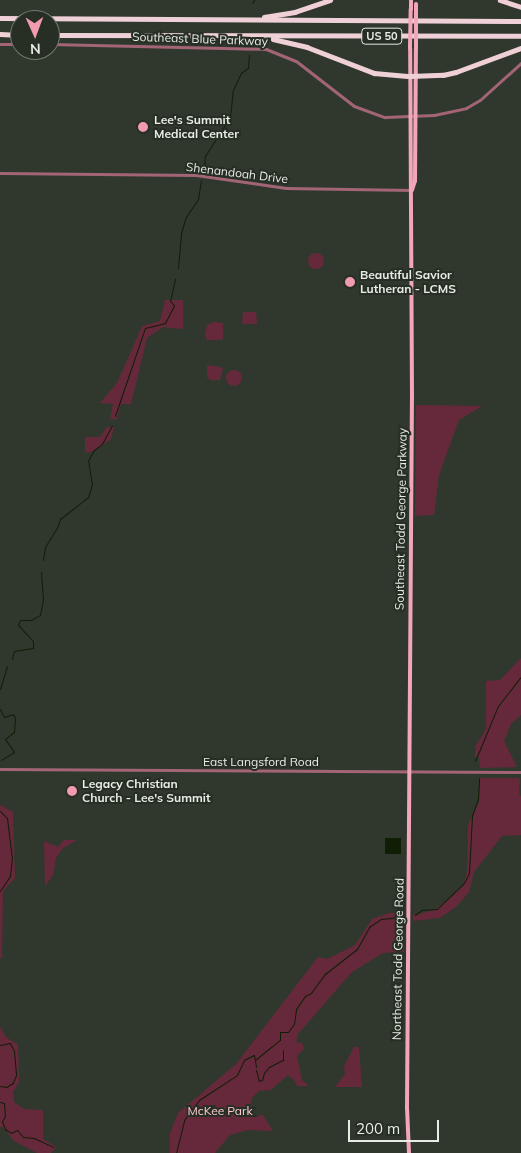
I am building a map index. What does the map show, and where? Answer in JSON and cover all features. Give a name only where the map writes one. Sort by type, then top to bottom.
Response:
[{"type":"highway","points":[[244,20],[294,12],[330,0]]},
{"type":"highway","points":[[500,0],[521,7]]},
{"type":"highway","name":"US 50","points":[[0,18],[521,21]]},
{"type":"highway","name":"US 50","points":[[60,35],[521,36]]},
{"type":"highway","points":[[242,36],[287,41],[366,71],[410,76],[456,72],[521,48]]},
{"type":"main road","points":[[410,0],[409,181],[412,190]]},
{"type":"main road","points":[[412,190],[415,181],[416,2]]},
{"type":"main road","name":"Southeast Todd George Parkway","points":[[409,772],[412,190]]},
{"type":"main road","name":"Northeast Todd George Road","points":[[409,772],[409,1153]]},
{"type":"street","name":"Southeast Blue Parkway","points":[[60,44],[266,49],[296,61],[354,106],[385,116],[444,114],[473,104],[521,62]]},
{"type":"street","name":"Shenandoah Drive","points":[[0,173],[196,175],[286,188],[412,190]]},
{"type":"street","name":"East Langsford Road","points":[[0,769],[521,772]]},
{"type":"green space","points":[[316,253],[322,255],[324,261],[322,267],[316,269],[310,267],[308,261],[310,255]]},
{"type":"green space","points":[[165,300],[183,300],[183,329],[163,327],[147,338],[131,404],[121,404],[117,419],[110,419],[113,404],[100,403],[117,383],[142,326],[160,321]]},
{"type":"green space","points":[[243,312],[256,312],[257,324],[242,324]]},
{"type":"green space","points":[[214,322],[223,323],[223,338],[221,340],[207,340],[205,335],[207,325]]},
{"type":"green space","points":[[207,365],[223,369],[220,380],[210,380],[207,377]]},
{"type":"green space","points":[[234,370],[240,372],[242,378],[240,384],[234,386],[228,384],[226,378],[228,372]]},
{"type":"green space","points":[[416,405],[482,406],[459,420],[439,475],[434,515],[415,516]]},
{"type":"green space","points":[[107,427],[114,427],[111,439],[95,451],[85,453],[85,437],[100,437]]},
{"type":"green space","points":[[521,658],[521,715],[511,724],[504,741],[517,767],[480,768],[479,757],[475,757],[475,747],[486,729],[486,681],[500,680]]},
{"type":"green space","points":[[480,778],[520,778],[521,835],[502,836],[474,872],[469,892],[456,907],[440,918],[413,921],[413,915],[435,910],[463,886],[467,872],[468,825],[479,802]]},
{"type":"green space","points":[[0,805],[13,812],[15,878],[3,891],[2,957],[0,958]]},
{"type":"green space","points":[[64,840],[77,840],[62,849],[56,858],[53,875],[45,886],[44,841],[58,847]]},
{"type":"green space","name":"McKee Park","points":[[389,913],[404,913],[404,952],[383,953],[352,972],[298,1034],[296,1042],[302,1043],[304,1049],[297,1056],[302,1080],[309,1086],[297,1086],[295,1081],[288,1075],[271,1090],[259,1091],[252,1098],[250,1108],[253,1116],[263,1115],[273,1131],[248,1130],[230,1135],[215,1153],[170,1153],[170,1133],[178,1113],[236,1064],[318,957],[327,959],[355,945],[372,919]]},
{"type":"green space","points":[[0,1027],[6,1037],[18,1045],[19,1082],[13,1092],[14,1102],[24,1109],[43,1110],[43,1139],[56,1147],[51,1153],[37,1153],[14,1141],[3,1127],[0,1127]]},
{"type":"green space","points":[[354,1047],[359,1047],[362,1087],[335,1087],[345,1074],[344,1066]]},
{"type":"shaded area","points":[[385,838],[401,838],[401,854],[385,854]]},
{"type":"waterway","points":[[204,169],[205,156],[230,117],[233,90],[241,73],[248,68],[249,55]]},
{"type":"waterway","points":[[178,268],[181,233],[186,217],[198,199],[201,180]]},
{"type":"waterway","points":[[115,416],[145,328],[165,323],[174,305],[170,301],[175,279]]},
{"type":"waterway","points":[[43,560],[45,547],[57,528],[60,519],[88,497],[92,485],[88,461],[93,451],[102,444],[112,425]]},
{"type":"waterway","points":[[12,659],[14,651],[33,648],[33,641],[18,625],[20,620],[31,620],[40,615],[43,600],[41,572]]},
{"type":"waterway","points":[[0,689],[7,666]]},
{"type":"waterway","points":[[475,761],[498,706],[521,677]]},
{"type":"waterway","points":[[0,709],[4,717],[13,714],[15,718],[14,732],[5,739],[14,752],[1,760]]},
{"type":"waterway","points":[[415,915],[422,910],[437,909],[464,883],[469,873],[472,816],[478,799],[479,778]]},
{"type":"waterway","points":[[0,811],[7,818],[12,857],[10,876],[0,891]]},
{"type":"waterway","points":[[176,1153],[184,1120],[199,1100],[237,1075],[244,1060],[254,1055],[255,1060],[280,1040],[280,1032],[288,1032],[294,1024],[296,1009],[305,996],[311,993],[325,974],[357,949],[369,927],[381,919],[401,917]]},
{"type":"waterway","points":[[0,1045],[10,1043],[14,1051],[16,1075],[13,1083],[6,1087],[0,1086]]},
{"type":"waterway","points":[[256,1070],[259,1081],[262,1080],[264,1073],[269,1067],[283,1060],[283,1050]]},
{"type":"waterway","points":[[255,1060],[256,1067]]},
{"type":"waterway","points":[[0,1102],[4,1103],[5,1116],[2,1121],[5,1129],[11,1133],[17,1130],[23,1137],[34,1138],[53,1147]]},
{"type":"place","name":"Lee's Summit Medical Center","points":[[143,127]]},
{"type":"place","name":"Beautiful Savior Lutheran - LCMS","points":[[350,282]]},
{"type":"place","name":"Legacy Christian Church - Lee's Summit","points":[[72,791]]}]
